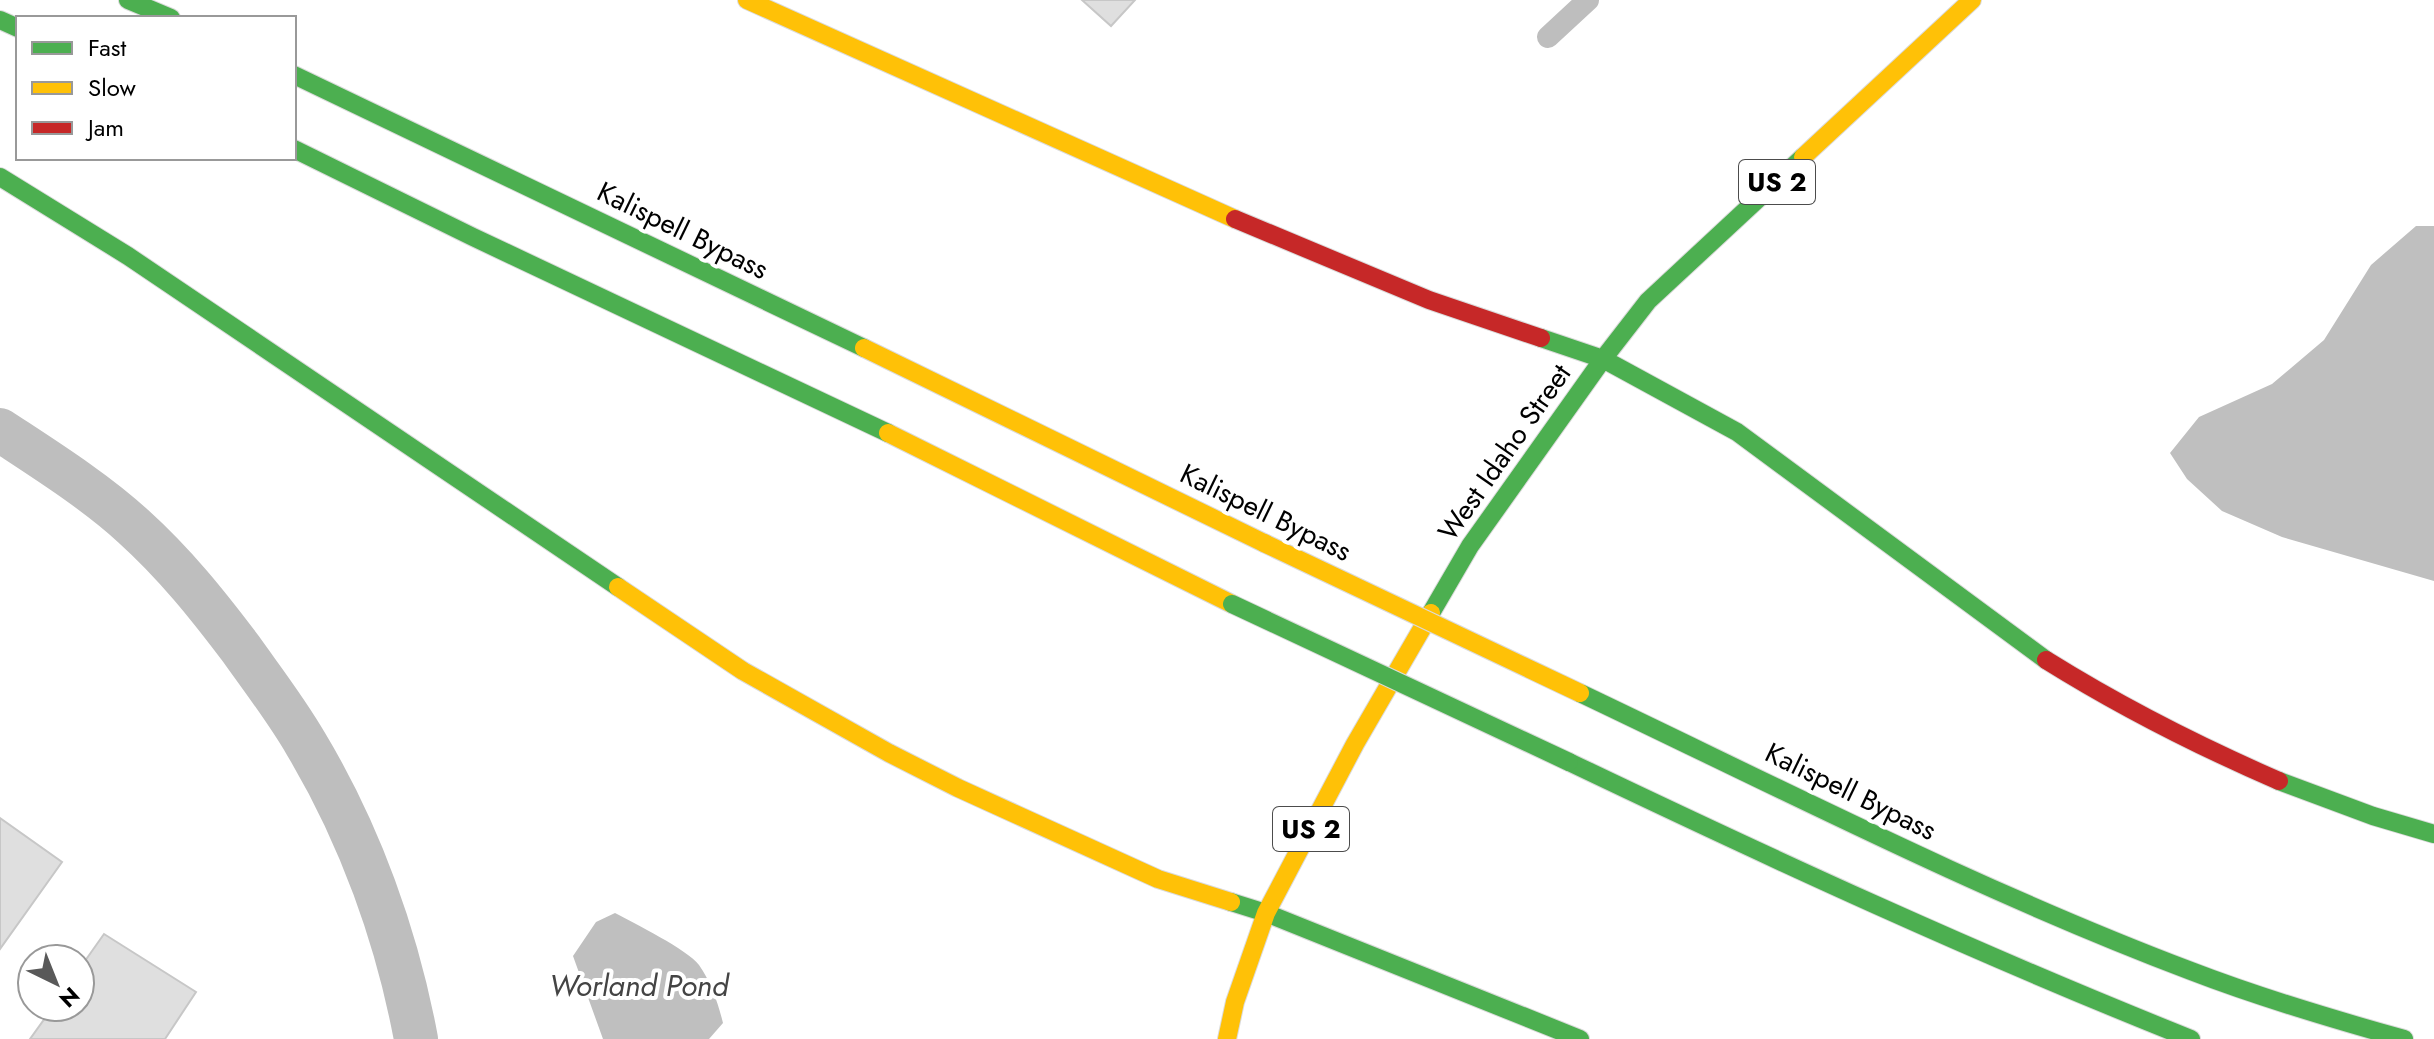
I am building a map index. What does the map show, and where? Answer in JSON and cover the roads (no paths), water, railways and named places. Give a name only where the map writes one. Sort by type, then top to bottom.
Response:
[{"type":"highway","points":[[128,0],[166,16]]},
{"type":"highway","points":[[747,0],[1172,192],[1429,300],[1603,359],[1737,432],[2029,650],[2122,706],[2205,749],[2288,785],[2434,834]]},
{"type":"highway","name":"West Idaho Street","points":[[1227,1039],[1235,1002],[1266,913],[1355,744],[1470,546],[1603,359],[1648,301],[1972,0]]},
{"type":"highway","name":"Kalispell Bypass","points":[[296,76],[2000,894],[2221,982],[2404,1039]]},
{"type":"highway","points":[[296,150],[473,237],[822,400],[1232,604],[1858,899],[2191,1039]]},
{"type":"highway","points":[[0,177],[128,256],[743,671],[889,753],[1158,879],[1266,913],[1580,1039]]},
{"type":"street","points":[[0,430],[52,464],[132,524],[196,589],[279,702],[307,746],[342,813],[375,889],[409,1001],[416,1039]]},
{"type":"lane","points":[[1548,37],[1588,0]]},
{"type":"water","points":[[2416,226],[2434,226],[2434,581],[2282,537],[2222,511],[2187,479],[2170,453],[2199,417],[2272,384],[2324,340],[2371,265]]},
{"type":"water","name":"Worland Pond","points":[[615,913],[673,945],[699,965],[714,993],[723,1023],[709,1039],[603,1039],[573,956],[596,922]]}]
